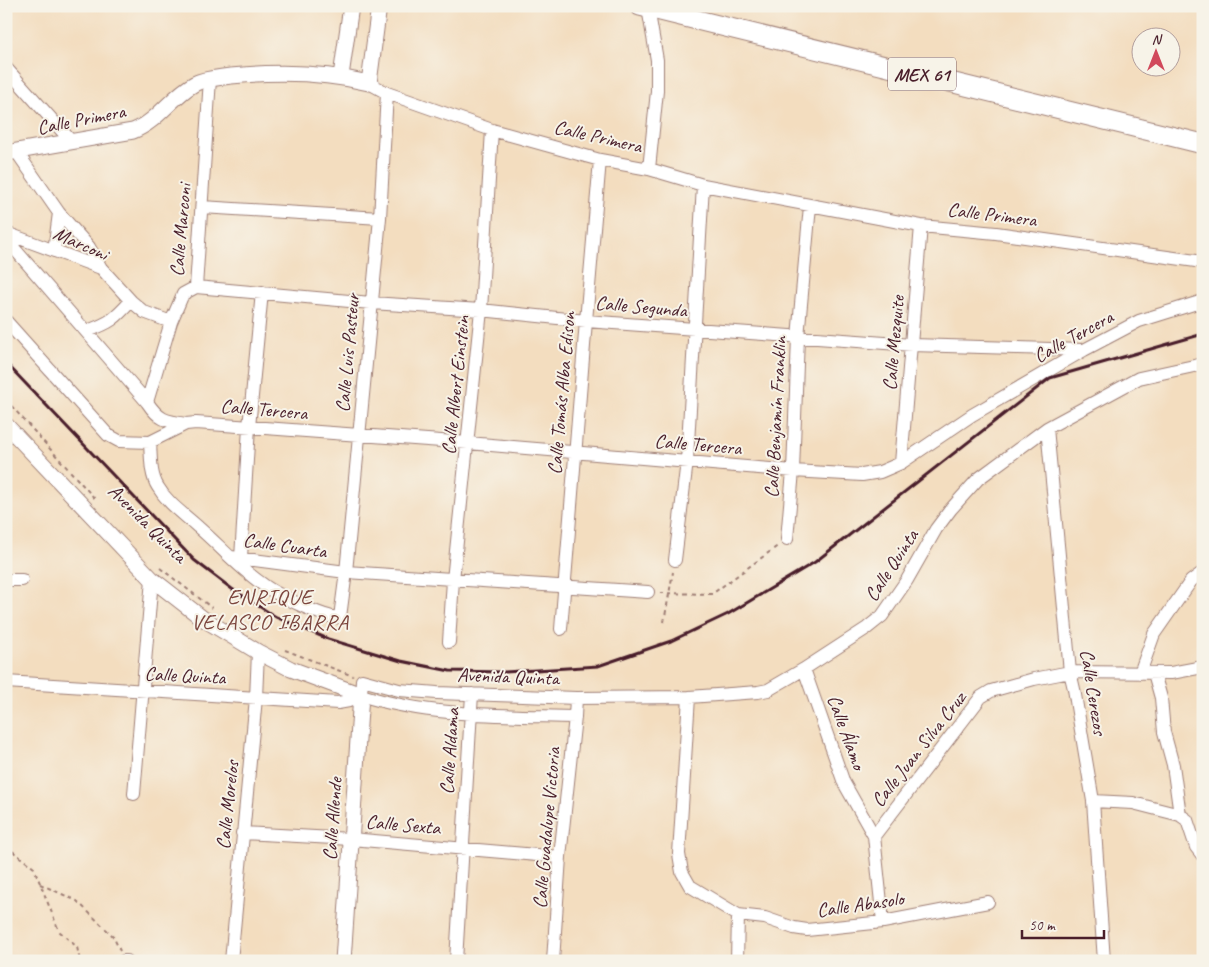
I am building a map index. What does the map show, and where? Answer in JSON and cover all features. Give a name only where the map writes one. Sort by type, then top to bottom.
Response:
[{"type":"main road","name":"MEX 61","points":[[644,7],[1203,144]]},
{"type":"street","points":[[341,76],[351,6]]},
{"type":"street","points":[[370,82],[379,6]]},
{"type":"street","points":[[644,7],[657,60],[657,91],[649,168]]},
{"type":"street","points":[[6,68],[71,141]]},
{"type":"street","name":"Calle Primera","points":[[11,152],[133,131],[147,124],[188,88],[210,79],[271,73],[341,76],[370,82],[387,93],[492,130],[600,160],[649,168],[703,185],[921,226],[996,233],[1203,262]]},
{"type":"street","name":"Calle Marconi","points":[[147,402],[171,322],[183,294],[196,287],[210,79]]},
{"type":"street","name":"Calle Luis Pasteur","points":[[236,557],[261,584],[305,607],[332,618],[340,617],[360,436],[380,218],[387,93]]},
{"type":"street","name":"Calle Albert Einstein","points":[[448,642],[481,310],[492,130]]},
{"type":"street","points":[[11,152],[59,213],[89,247],[101,268]]},
{"type":"street","name":"Calle Tomás Alba Edison","points":[[561,629],[600,160]]},
{"type":"street","points":[[674,560],[687,461],[703,185]]},
{"type":"street","name":"Calle Benjamín Franklin","points":[[786,539],[793,471],[798,337],[810,206]]},
{"type":"street","points":[[202,207],[380,218]]},
{"type":"street","points":[[54,250],[59,213]]},
{"type":"street","name":"Calle Mezquite","points":[[901,463],[921,226]]},
{"type":"street","name":"Marconi","points":[[6,233],[101,268],[131,301],[144,312],[171,322]]},
{"type":"street","points":[[6,239],[87,331],[147,402],[154,414],[163,420],[186,424]]},
{"type":"street","name":"Calle Segunda","points":[[196,287],[371,303],[481,310],[586,321],[798,337],[912,345],[1084,350]]},
{"type":"street","points":[[236,557],[262,292]]},
{"type":"street","points":[[87,331],[107,324],[131,301]]},
{"type":"street","name":"Calle Tercera","points":[[150,442],[186,424],[196,422],[862,475],[880,472],[901,463],[972,415],[1084,350],[1139,321],[1203,301]]},
{"type":"street","points":[[6,321],[108,434],[119,441],[150,442]]},
{"type":"street","name":"Calle Quinta","points":[[576,698],[690,697],[768,690],[804,670],[868,628],[882,616],[907,580],[936,529],[951,508],[978,479],[1047,428],[1139,378],[1203,364]]},
{"type":"street","name":"Avenida Quinta","points":[[6,425],[152,579],[202,618],[258,652],[316,679],[378,701],[415,708],[470,713],[575,717]]},
{"type":"street","name":"Calle Cerezos","points":[[1047,428],[1070,672],[1093,801],[1104,961]]},
{"type":"street","name":"Calle Cuarta","points":[[150,442],[156,484],[167,501],[236,557],[346,572],[648,592]]},
{"type":"street","points":[[1140,672],[1154,634],[1191,581],[1203,572]]},
{"type":"street","points":[[134,794],[152,579]]},
{"type":"street","points":[[6,580],[22,580]]},
{"type":"street","name":"Calle Morelos","points":[[231,961],[256,698],[258,652]]},
{"type":"street","name":"Calle Juan Silva Cruz","points":[[874,836],[982,697],[991,691],[1034,679],[1070,672],[1171,673],[1203,668]]},
{"type":"street","name":"Calle Álamo","points":[[804,670],[844,782],[874,836],[883,922]]},
{"type":"street","points":[[1154,672],[1180,815]]},
{"type":"street","name":"Avenida Quinta","points":[[362,680],[399,690],[576,698]]},
{"type":"street","name":"Calle Allende","points":[[343,961],[362,680]]},
{"type":"street","name":"Calle Quinta","points":[[6,682],[338,703],[349,701],[361,695]]},
{"type":"street","name":"Calle Aldama","points":[[456,961],[472,694]]},
{"type":"street","name":"Calle Abasolo","points":[[690,697],[679,854],[682,872],[690,886],[738,915],[765,918],[794,928],[807,930],[883,922],[988,902]]},
{"type":"street","name":"Calle Guadalupe Victoria","points":[[553,961],[560,857],[576,698]]},
{"type":"street","points":[[1093,801],[1133,803],[1180,815],[1187,820],[1196,848],[1203,856]]},
{"type":"street","name":"Calle Sexta","points":[[242,833],[351,839],[560,857]]},
{"type":"street","points":[[737,961],[738,915]]},
{"type":"path","name":"Avenida Quinta","points":[[6,400],[103,507]]},
{"type":"path","points":[[648,592],[712,594],[786,539]]},
{"type":"path","points":[[664,622],[674,560]]},
{"type":"path","name":"Avenida Quinta","points":[[155,563],[216,611]]},
{"type":"path","points":[[279,648],[362,680]]},
{"type":"path","points":[[6,846],[34,868],[59,932],[77,947],[80,961]]},
{"type":"path","points":[[40,884],[77,901],[113,936],[125,961]]},
{"type":"railway","points":[[6,363],[194,560],[232,589],[276,617],[328,639],[401,661],[450,671],[505,672],[598,666],[671,641],[728,614],[815,562],[1050,378],[1203,334]]},
{"type":"district","name":"ENRIQUE VELASCO IBARRA","points":[[270,608]]}]
